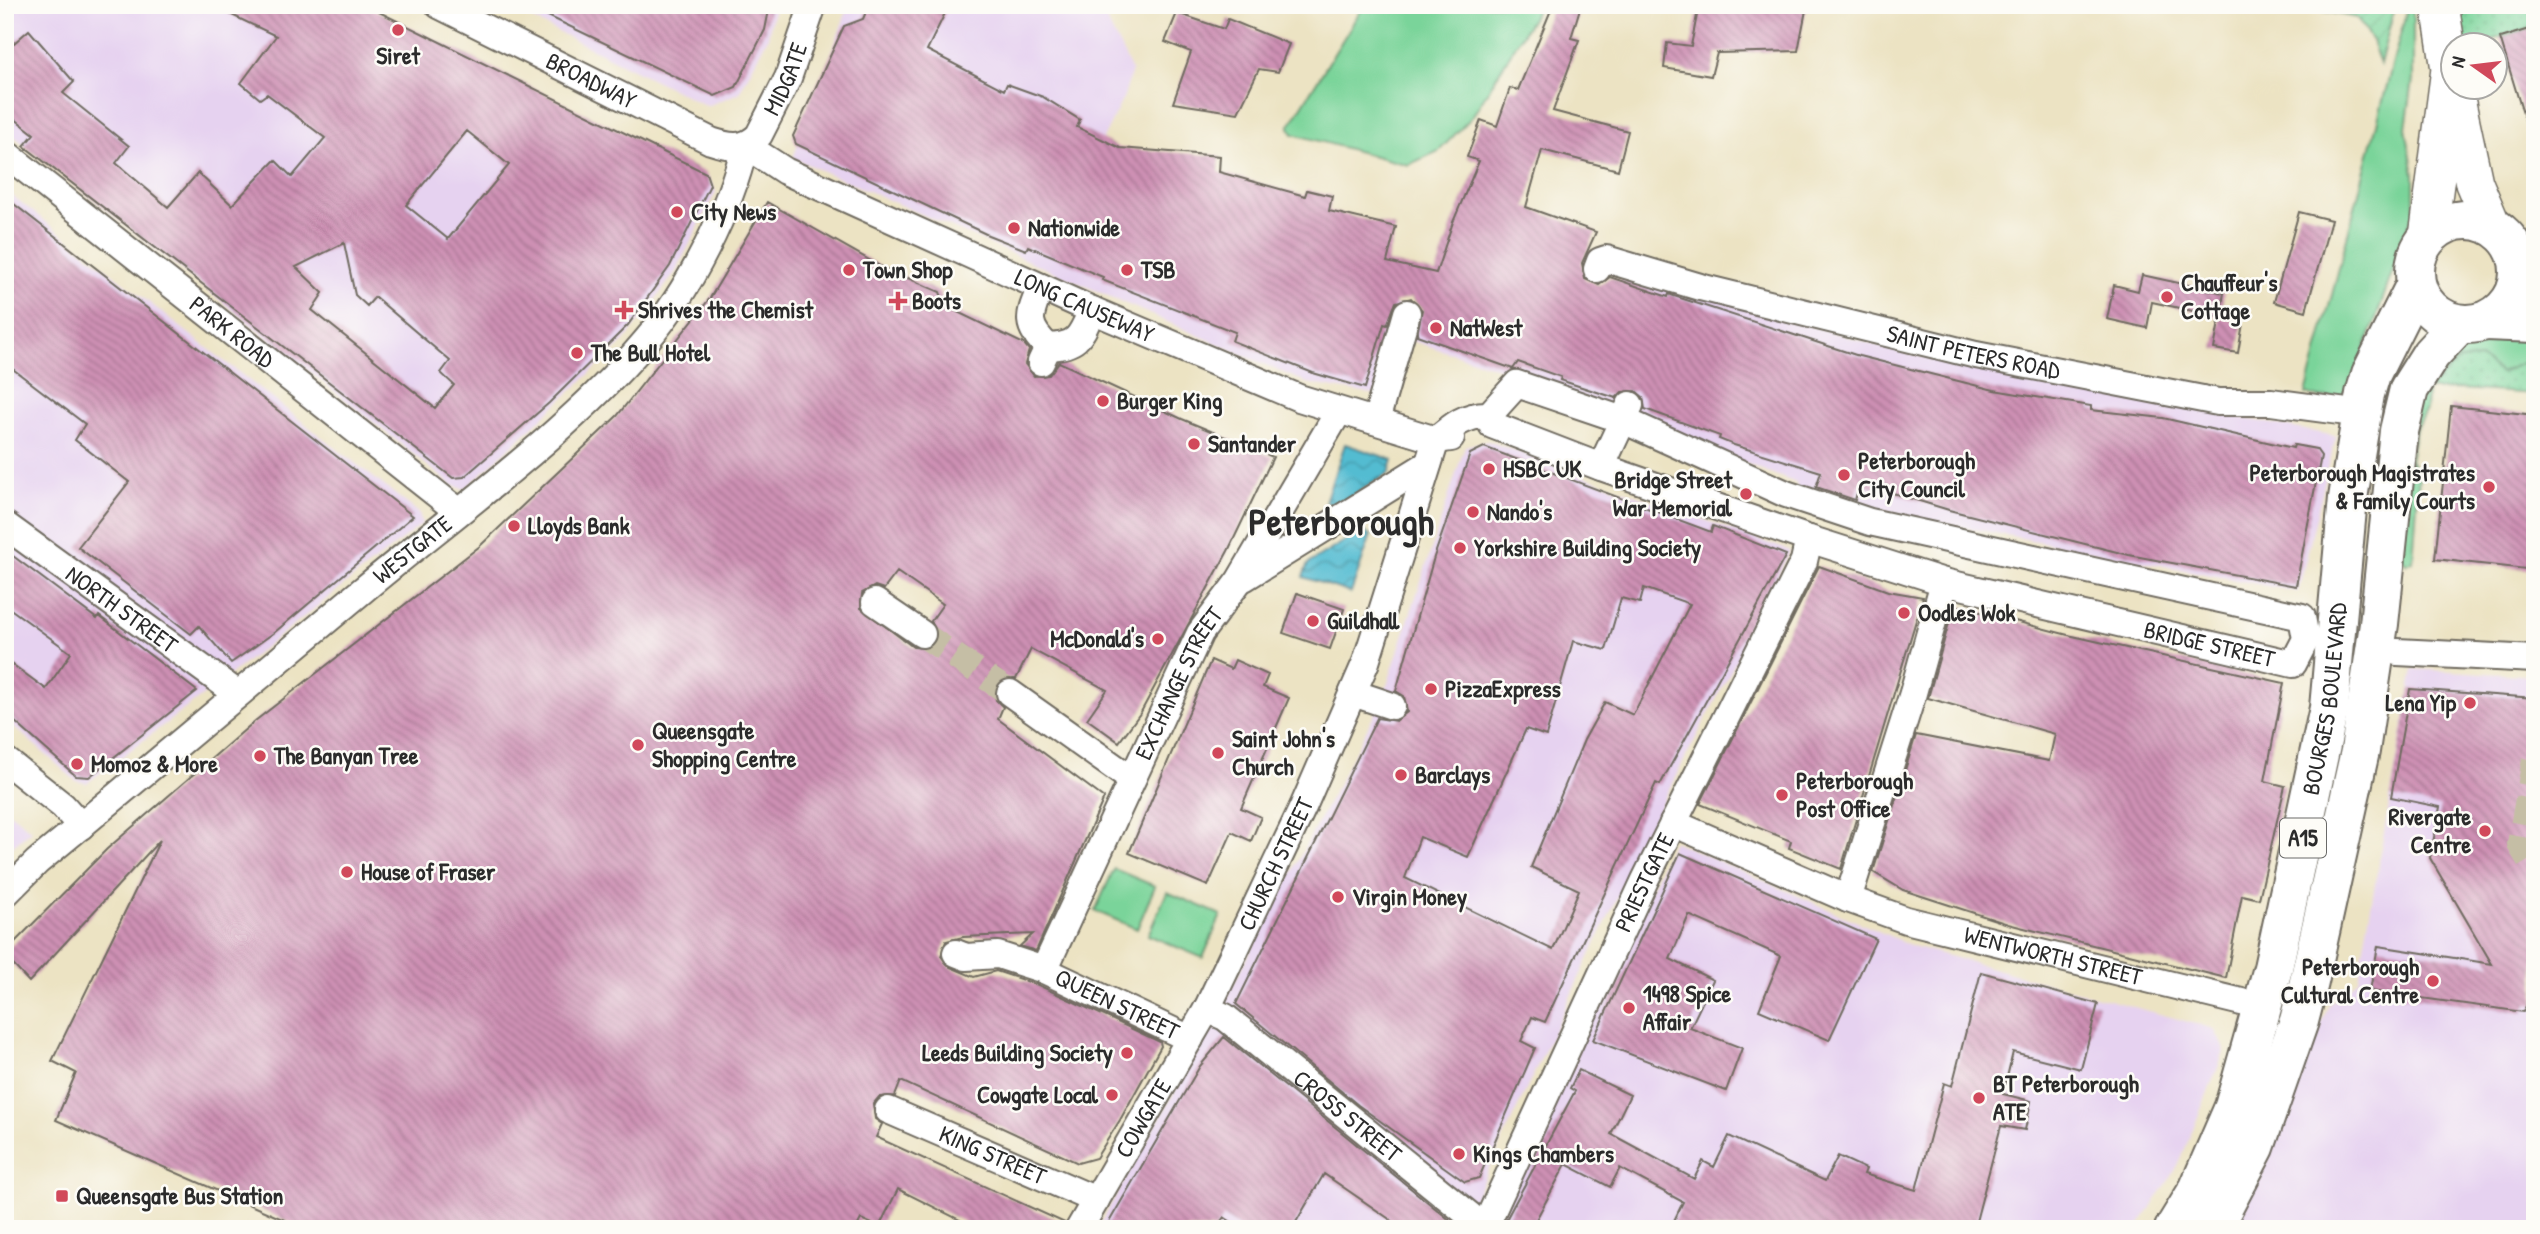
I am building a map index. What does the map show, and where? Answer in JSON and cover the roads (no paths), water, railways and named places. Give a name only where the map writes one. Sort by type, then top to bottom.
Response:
[{"type":"main road","points":[[2472,323],[2507,305],[2519,282],[2519,264],[2513,243],[2475,220],[2458,220],[2441,226],[2428,237],[2419,251],[2415,267],[2416,284],[2431,310],[2472,323],[2535,323]]},
{"type":"main road","name":"BOURGES BOULEVARD","points":[[2174,1229],[2198,1190],[2234,1107],[2262,1007],[2294,881],[2329,708],[2339,579],[2362,414],[2371,374],[2416,284]]},
{"type":"main road","name":"BOURGES BOULEVARD","points":[[2212,1229],[2255,1147],[2309,982],[2360,751],[2376,649],[2399,431],[2409,389],[2431,354],[2472,323]]},
{"type":"street","name":"BROADWAY","points":[[439,5],[711,141],[735,147],[745,145]]},
{"type":"street","name":"MIDGATE","points":[[745,145],[759,135],[788,78],[813,5]]},
{"type":"street","points":[[2440,5],[2444,32]]},
{"type":"street","points":[[2428,237],[2449,102]]},
{"type":"street","points":[[2457,102],[2474,183],[2513,243]]},
{"type":"street","name":"LONG CAUSEWAY","points":[[745,145],[785,171],[1092,310],[1299,398],[1376,421],[1432,452]]},
{"type":"street","name":"WESTGATE","points":[[5,894],[81,826],[593,395],[646,341],[696,264],[736,182],[745,145]]},
{"type":"street","name":"PARK ROAD","points":[[5,153],[458,511]]},
{"type":"street","name":"SAINT PETERS ROAD","points":[[1597,269],[1600,261],[1606,258],[1700,287],[1976,355],[2218,402],[2271,402],[2362,414]]},
{"type":"street","points":[[1041,287],[1030,313],[1033,332],[1045,355],[1080,337],[1092,310]]},
{"type":"street","points":[[1376,421],[1407,313]]},
{"type":"street","name":"BRIDGE STREET","points":[[1517,384],[1627,412],[1786,494],[1870,522],[2302,617],[2306,639],[2293,664],[1944,582],[1866,570],[1807,550],[1491,420],[1517,384]]},
{"type":"street","name":"EXCHANGE STREET","points":[[1044,970],[1131,779],[1193,631],[1240,581],[1339,411]]},
{"type":"street","points":[[1601,467],[1627,412]]},
{"type":"street","points":[[1240,581],[1432,452],[1454,424],[1475,415],[1491,420]]},
{"type":"street","name":"CHURCH STREET","points":[[1207,1009],[1353,693],[1432,452]]},
{"type":"street","name":"NORTH STREET","points":[[5,525],[238,694]]},
{"type":"street","name":"PRIESTGATE","points":[[1484,1228],[1673,823],[1807,550]]},
{"type":"street","points":[[1848,899],[1913,693],[1944,582]]},
{"type":"street","points":[[875,602],[922,634]]},
{"type":"street","points":[[2397,652],[2535,659]]},
{"type":"street","points":[[1010,693],[1131,779]]},
{"type":"street","points":[[1353,693],[1392,706]]},
{"type":"street","points":[[5,760],[63,806],[81,826]]},
{"type":"street","name":"WENTWORTH STREET","points":[[1673,823],[1848,899],[1906,920],[2262,1007]]},
{"type":"street","name":"QUEEN STREET","points":[[956,953],[966,957],[998,955],[1044,970],[1190,1038]]},
{"type":"street","name":"COWGATE","points":[[1079,1229],[1207,1009]]},
{"type":"street","name":"CROSS STREET","points":[[1207,1009],[1225,1017],[1484,1228]]},
{"type":"street","name":"KING STREET","points":[[888,1110],[1096,1199]]},
{"type":"water","points":[[1345,444],[1393,460],[1389,473],[1336,506],[1325,502]]},
{"type":"water","points":[[1361,531],[1371,535],[1351,593],[1303,577],[1308,564]]},
{"type":"tunnel","points":[[922,634],[1010,693]]},
{"type":"tunnel","points":[[2535,760],[2520,844],[2535,869]]},
{"type":"place","name":"Siret","points":[[398,30]]},
{"type":"place","name":"City News","points":[[677,212]]},
{"type":"place","name":"Nationwide","points":[[1014,228]]},
{"type":"place","name":"Town Shop","points":[[849,270]]},
{"type":"place","name":"TSB","points":[[1127,270]]},
{"type":"place","name":"Chauffeur's Cottage","points":[[2167,297]]},
{"type":"place","name":"Boots","points":[[898,301]]},
{"type":"place","name":"Shrives the Chemist","points":[[624,310]]},
{"type":"place","name":"NatWest","points":[[1436,328]]},
{"type":"place","name":"The Bull Hotel","points":[[577,353]]},
{"type":"place","name":"Burger King","points":[[1103,401]]},
{"type":"place","name":"Santander","points":[[1194,444]]},
{"type":"place","name":"HSBC UK","points":[[1489,469]]},
{"type":"place","name":"Peterborough City Council","points":[[1844,475]]},
{"type":"place","name":"Peterborough Magistrates & Family Courts","points":[[2489,487]]},
{"type":"place","name":"Bridge Street War Memorial","points":[[1746,494]]},
{"type":"place","name":"Nando's","points":[[1473,512]]},
{"type":"place","name":"Lloyds Bank","points":[[514,526]]},
{"type":"place","name":"Yorkshire Building Society","points":[[1460,548]]},
{"type":"place","name":"Oodles Wok","points":[[1904,613]]},
{"type":"place","name":"Guildhall","points":[[1313,621]]},
{"type":"place","name":"McDonald's","points":[[1158,639]]},
{"type":"place","name":"PizzaExpress","points":[[1431,689]]},
{"type":"place","name":"Lena Yip","points":[[2470,703]]},
{"type":"place","name":"Queensgate Shopping Centre","points":[[638,745]]},
{"type":"place","name":"Saint John's Church","points":[[1218,753]]},
{"type":"place","name":"The Banyan Tree","points":[[260,756]]},
{"type":"place","name":"Momoz & More","points":[[77,764]]},
{"type":"place","name":"Barclays","points":[[1401,775]]},
{"type":"place","name":"Peterborough Post Office","points":[[1782,795]]},
{"type":"place","name":"Rivergate Centre","points":[[2485,831]]},
{"type":"place","name":"House of Fraser","points":[[347,872]]},
{"type":"place","name":"Virgin Money","points":[[1338,897]]},
{"type":"place","name":"Peterborough Cultural Centre","points":[[2433,981]]},
{"type":"place","name":"1498 Spice Affair","points":[[1629,1008]]},
{"type":"place","name":"Leeds Building Society","points":[[1127,1053]]},
{"type":"place","name":"Cowgate Local","points":[[1112,1095]]},
{"type":"place","name":"BT Peterborough ATE","points":[[1979,1098]]},
{"type":"place","name":"Kings Chambers","points":[[1459,1154]]},
{"type":"place","name":"Queensgate Bus Station","points":[[62,1196]]},
{"type":"district","name":"Peterborough","points":[[1341,522]]}]
